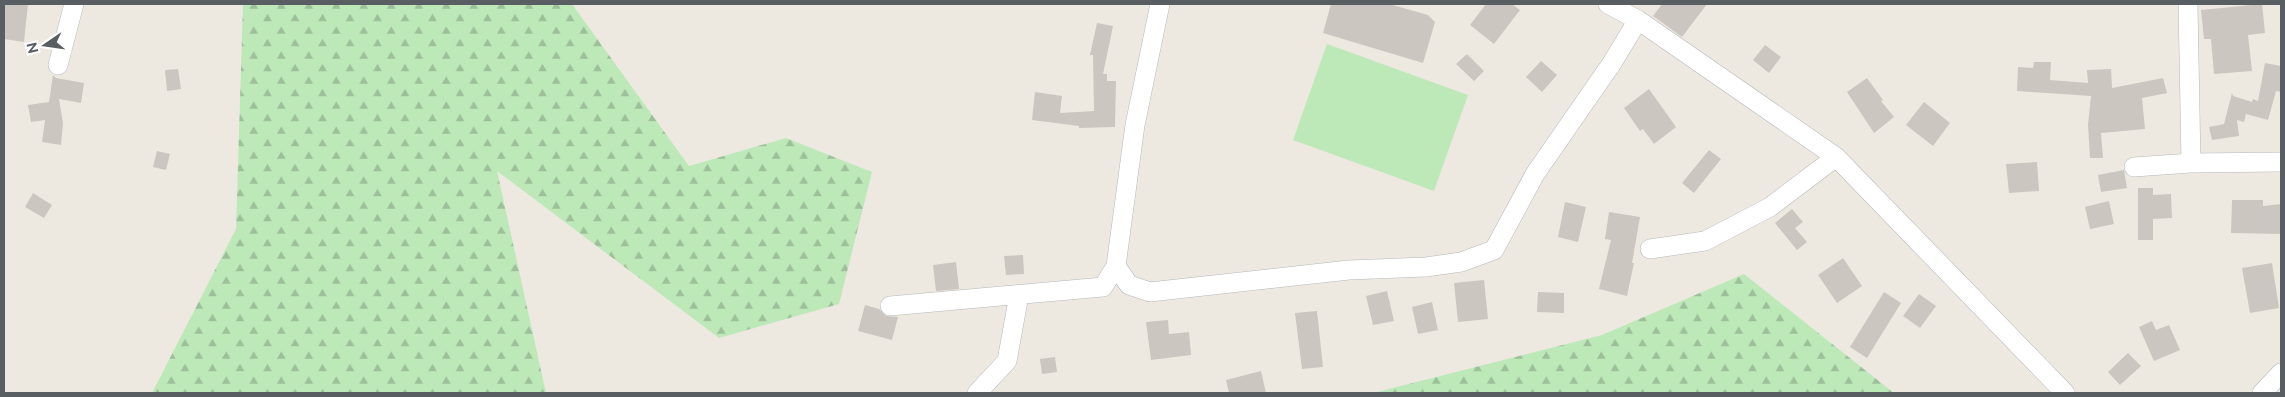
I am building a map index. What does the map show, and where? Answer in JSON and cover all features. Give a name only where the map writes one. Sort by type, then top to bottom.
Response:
[{"type":"street","points":[[58,66],[74,4]]},
{"type":"street","points":[[890,306],[1103,287],[1116,266],[1135,125],[1160,4]]},
{"type":"street","points":[[1608,4],[1638,20],[1836,157],[2065,393]]},
{"type":"street","points":[[2188,4],[2191,163]]},
{"type":"street","points":[[1116,266],[1129,285],[1150,292],[1349,270],[1426,267],[1461,262],[1494,250],[1534,174],[1612,63],[1638,20]]},
{"type":"street","points":[[1650,249],[1705,240],[1770,207],[1836,157]]},
{"type":"street","points":[[2134,167],[2191,163],[2281,162]]},
{"type":"street","points":[[977,393],[1007,361],[1019,295]]},
{"type":"street","points":[[2262,393],[2281,373]]},
{"type":"green space","points":[[243,4],[572,4],[689,166],[786,138],[872,172],[839,304],[719,338],[497,171],[546,393],[152,393],[236,229]]},
{"type":"green space","points":[[1327,44],[1468,95],[1434,191],[1293,140]]},
{"type":"green space","points":[[1744,274],[1894,393],[1373,393],[1602,335]]},
{"type":"building","points":[[4,4],[28,4],[24,42],[4,39]]},
{"type":"building","points":[[1331,4],[1389,4],[1428,15],[1435,22],[1423,63],[1323,33]]},
{"type":"building","points":[[1486,4],[1512,4],[1520,10],[1494,44],[1470,25]]},
{"type":"building","points":[[1662,4],[1707,4],[1682,37],[1653,16]]},
{"type":"building","points":[[2262,4],[2265,33],[2248,35],[2252,71],[2214,74],[2211,39],[2204,39],[2201,10]]},
{"type":"building","points":[[1097,23],[1113,26],[1103,74],[1107,74],[1107,81],[1116,81],[1115,127],[1079,128],[1079,126],[1032,120],[1035,92],[1062,96],[1060,113],[1094,111],[1093,55],[1090,55]]},
{"type":"building","points":[[1765,45],[1781,57],[1769,73],[1753,60]]},
{"type":"building","points":[[1467,54],[1484,71],[1474,81],[1456,64]]},
{"type":"building","points":[[1541,61],[1557,75],[1542,92],[1526,77]]},
{"type":"building","points":[[2034,62],[2051,62],[2050,80],[2088,83],[2087,70],[2111,69],[2112,88],[2163,78],[2167,93],[2142,98],[2145,129],[2101,133],[2103,158],[2090,158],[2088,125],[2091,96],[2017,91],[2018,67],[2033,68]]},
{"type":"building","points":[[2265,63],[2281,66],[2281,92],[2276,91],[2268,120],[2246,114],[2244,122],[2237,120],[2239,136],[2212,140],[2209,127],[2224,124],[2232,93],[2233,96],[2252,102],[2253,99],[2258,101]]},
{"type":"building","points":[[178,69],[181,89],[167,91],[165,70]]},
{"type":"building","points":[[53,75],[56,78],[84,83],[81,103],[59,99],[63,123],[61,145],[42,142],[45,120],[31,122],[28,105],[49,102]]},
{"type":"building","points":[[1867,78],[1883,100],[1881,101],[1894,117],[1874,133],[1847,92]]},
{"type":"building","points":[[1649,89],[1676,127],[1654,144],[1643,129],[1640,131],[1624,108]]},
{"type":"building","points":[[1924,102],[1950,123],[1933,146],[1906,125]]},
{"type":"building","points":[[1709,150],[1721,159],[1694,193],[1682,183]]},
{"type":"building","points":[[157,151],[170,154],[166,170],[153,167]]},
{"type":"building","points":[[2037,162],[2039,191],[2009,193],[2006,164]]},
{"type":"building","points":[[2124,170],[2127,188],[2101,192],[2098,175]]},
{"type":"building","points":[[2138,188],[2153,188],[2153,195],[2171,194],[2172,218],[2153,219],[2153,240],[2138,240]]},
{"type":"building","points":[[33,193],[52,205],[44,218],[25,207]]},
{"type":"building","points":[[2232,200],[2263,200],[2263,206],[2281,204],[2281,234],[2231,233]]},
{"type":"building","points":[[2109,201],[2114,224],[2090,229],[2085,207]]},
{"type":"building","points":[[1565,202],[1586,207],[1578,242],[1558,237]]},
{"type":"building","points":[[1792,209],[1803,222],[1795,228],[1807,242],[1797,250],[1775,223]]},
{"type":"building","points":[[1609,212],[1640,217],[1632,263],[1634,263],[1627,296],[1599,289],[1611,240],[1605,239]]},
{"type":"building","points":[[1023,255],[1024,274],[1006,275],[1004,256]]},
{"type":"building","points":[[1843,258],[1862,286],[1837,303],[1818,275]]},
{"type":"building","points":[[956,262],[959,289],[936,291],[933,265]]},
{"type":"building","points":[[2272,263],[2279,308],[2250,313],[2242,268]]},
{"type":"building","points":[[1484,280],[1488,319],[1458,322],[1454,283]]},
{"type":"building","points":[[1387,291],[1394,321],[1373,325],[1366,296]]},
{"type":"building","points":[[1538,292],[1564,293],[1564,313],[1537,312]]},
{"type":"building","points":[[1884,292],[1901,303],[1867,358],[1850,347]]},
{"type":"building","points":[[1919,294],[1936,306],[1920,328],[1903,316]]},
{"type":"building","points":[[1432,302],[1438,330],[1418,334],[1412,307]]},
{"type":"building","points":[[865,305],[879,309],[886,316],[898,317],[892,340],[858,331]]},
{"type":"building","points":[[1317,311],[1323,367],[1302,369],[1295,313]]},
{"type":"building","points":[[1168,320],[1169,334],[1189,332],[1191,355],[1151,360],[1146,322]]},
{"type":"building","points":[[2152,321],[2156,330],[2169,325],[2180,350],[2154,361],[2139,327]]},
{"type":"building","points":[[2128,353],[2141,366],[2120,385],[2108,372]]},
{"type":"building","points":[[1055,357],[1057,372],[1042,374],[1040,359]]},
{"type":"building","points":[[1261,371],[1266,393],[1229,393],[1226,380]]}]
